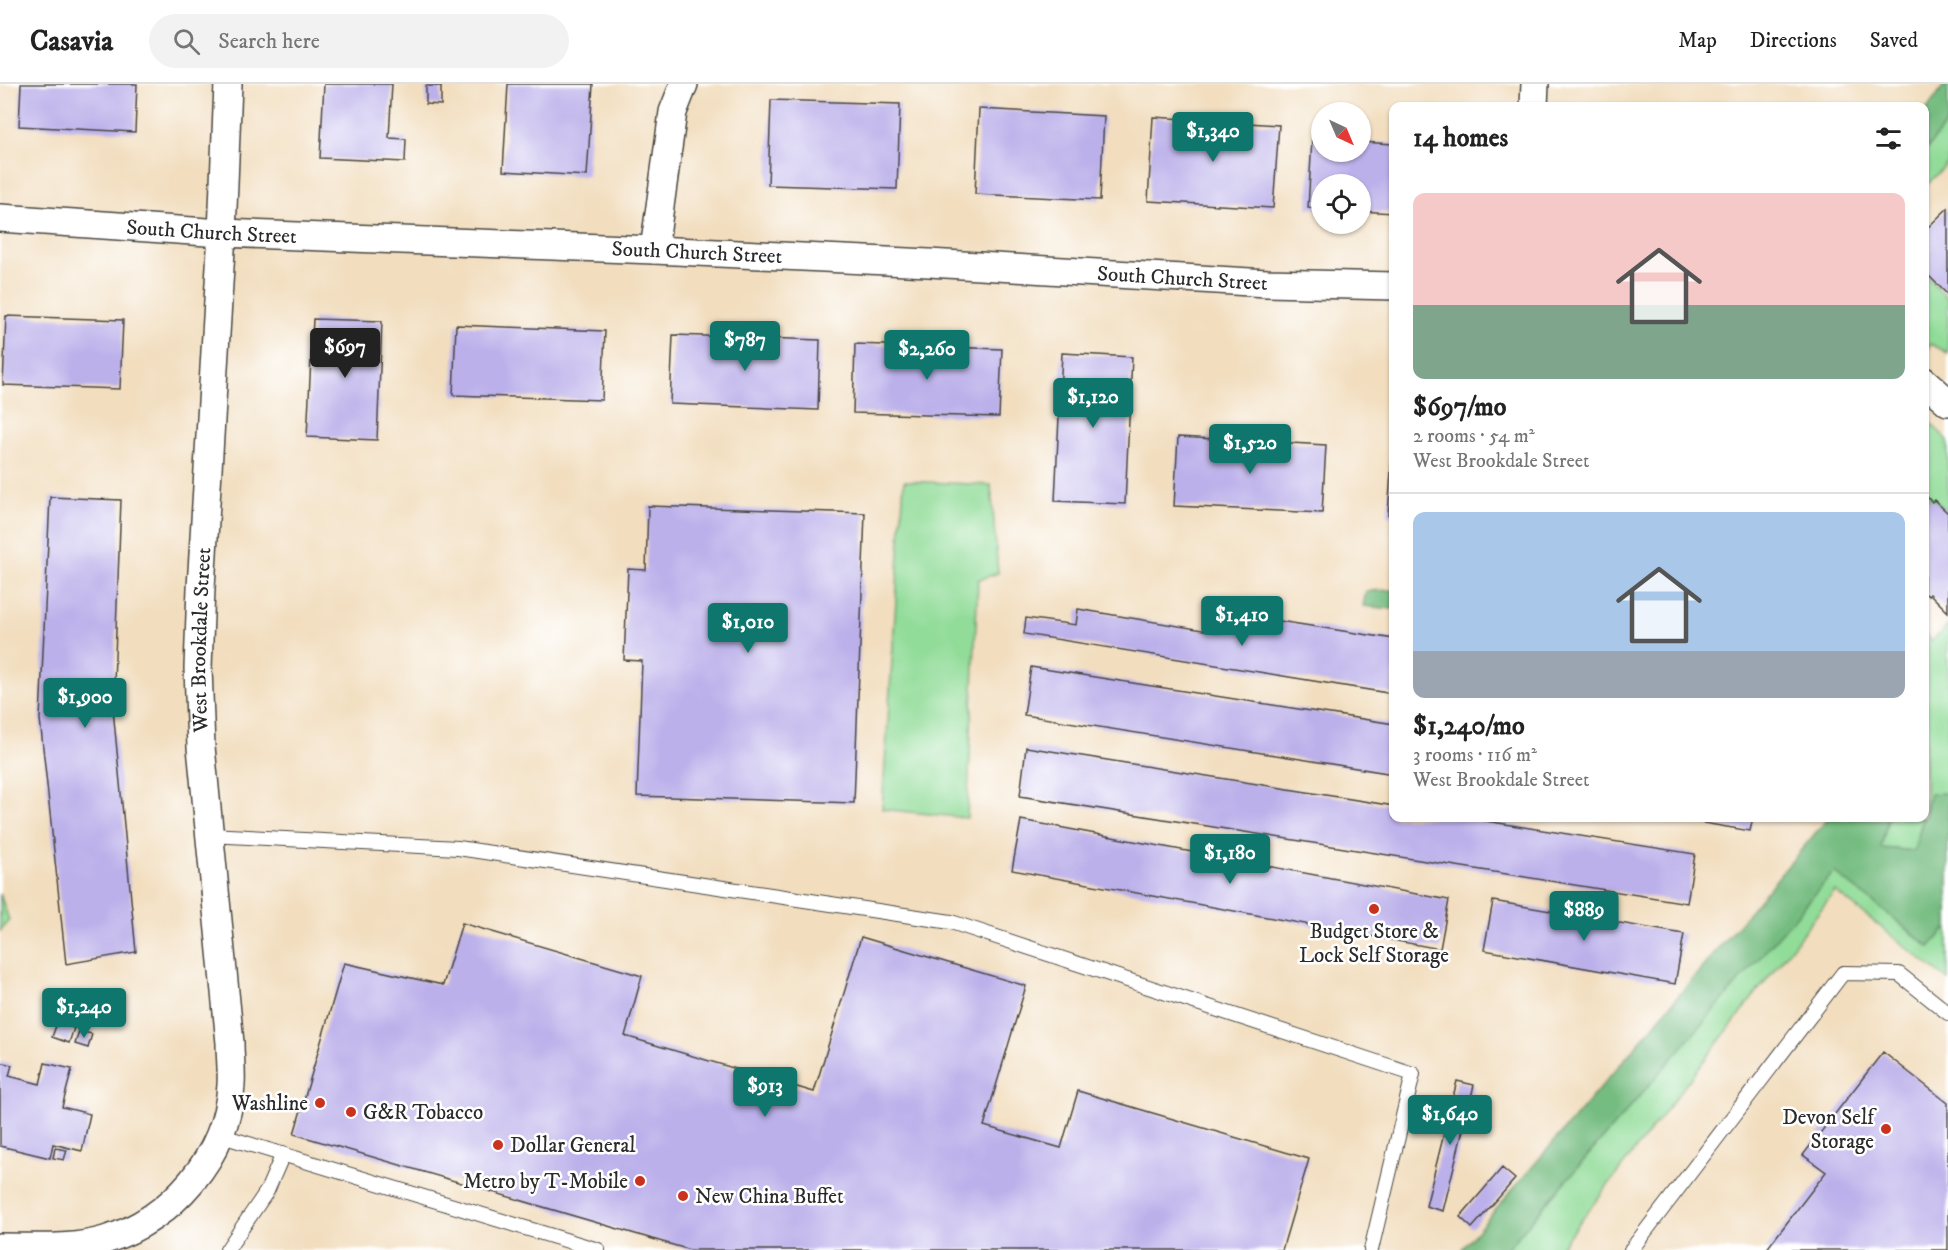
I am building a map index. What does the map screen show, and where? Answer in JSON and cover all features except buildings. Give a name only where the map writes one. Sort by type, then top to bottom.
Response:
[{"type":"street","name":"West Brookdale Street","points":[[0,1247],[76,1246],[105,1240],[144,1224],[173,1202],[190,1185],[210,1155],[224,1121],[231,1086],[230,1043],[201,747],[198,668],[228,84]]},
{"type":"street","points":[[654,250],[673,112],[684,84]]},
{"type":"street","points":[[1534,102],[1535,84]]},
{"type":"street","name":"South Church Street","points":[[0,218],[222,233],[929,263],[1267,283],[1389,286]]},
{"type":"street","points":[[1929,385],[1948,402]]},
{"type":"lane","points":[[209,835],[458,848],[951,922],[1413,1074],[1371,1250]]},
{"type":"lane","points":[[1630,1250],[1843,973],[1899,975],[1948,1013]]},
{"type":"lane","points":[[219,1135],[598,1250]]},
{"type":"lane","points":[[227,1250],[267,1191],[283,1154]]},
{"type":"green space","points":[[1945,84],[1948,84],[1948,121],[1929,146],[1929,106]]},
{"type":"green space","points":[[1948,121],[1948,163],[1929,183],[1929,146]]},
{"type":"green space","points":[[1929,278],[1948,299],[1948,353],[1931,344],[1929,347]]},
{"type":"green space","points":[[1929,422],[1948,440],[1948,513],[1935,500],[1932,502],[1929,499]]},
{"type":"green space","points":[[904,481],[991,485],[998,573],[978,580],[967,818],[882,809]]},
{"type":"green space","points":[[1389,590],[1389,609],[1363,606],[1366,591]]},
{"type":"green space","points":[[1948,625],[1948,793],[1930,794],[1929,798],[1929,638],[1932,641]]},
{"type":"green space","points":[[1948,793],[1948,927],[1930,947],[1834,872],[1506,1250],[1461,1250],[1825,822],[1887,822],[1881,848],[1914,851],[1922,822],[1929,822],[1930,794]]},
{"type":"green space","points":[[1887,822],[1922,822],[1914,851],[1880,848]]},
{"type":"green space","points":[[1834,871],[1929,947],[1948,927],[1948,980],[1835,891],[1558,1250],[1506,1250]]},
{"type":"green space","points":[[0,894],[9,920],[0,931]]},
{"type":"place","name":"Budget Store & Lock Self Storage","points":[[1374,909]]},
{"type":"place","name":"Washline","points":[[320,1103]]},
{"type":"place","name":"G&R Tobacco","points":[[351,1112]]},
{"type":"place","name":"Devon Self Storage","points":[[1886,1129]]},
{"type":"place","name":"Dollar General","points":[[498,1145]]},
{"type":"place","name":"Metro by T-Mobile","points":[[640,1181]]},
{"type":"place","name":"New China Buffet","points":[[683,1196]]}]
